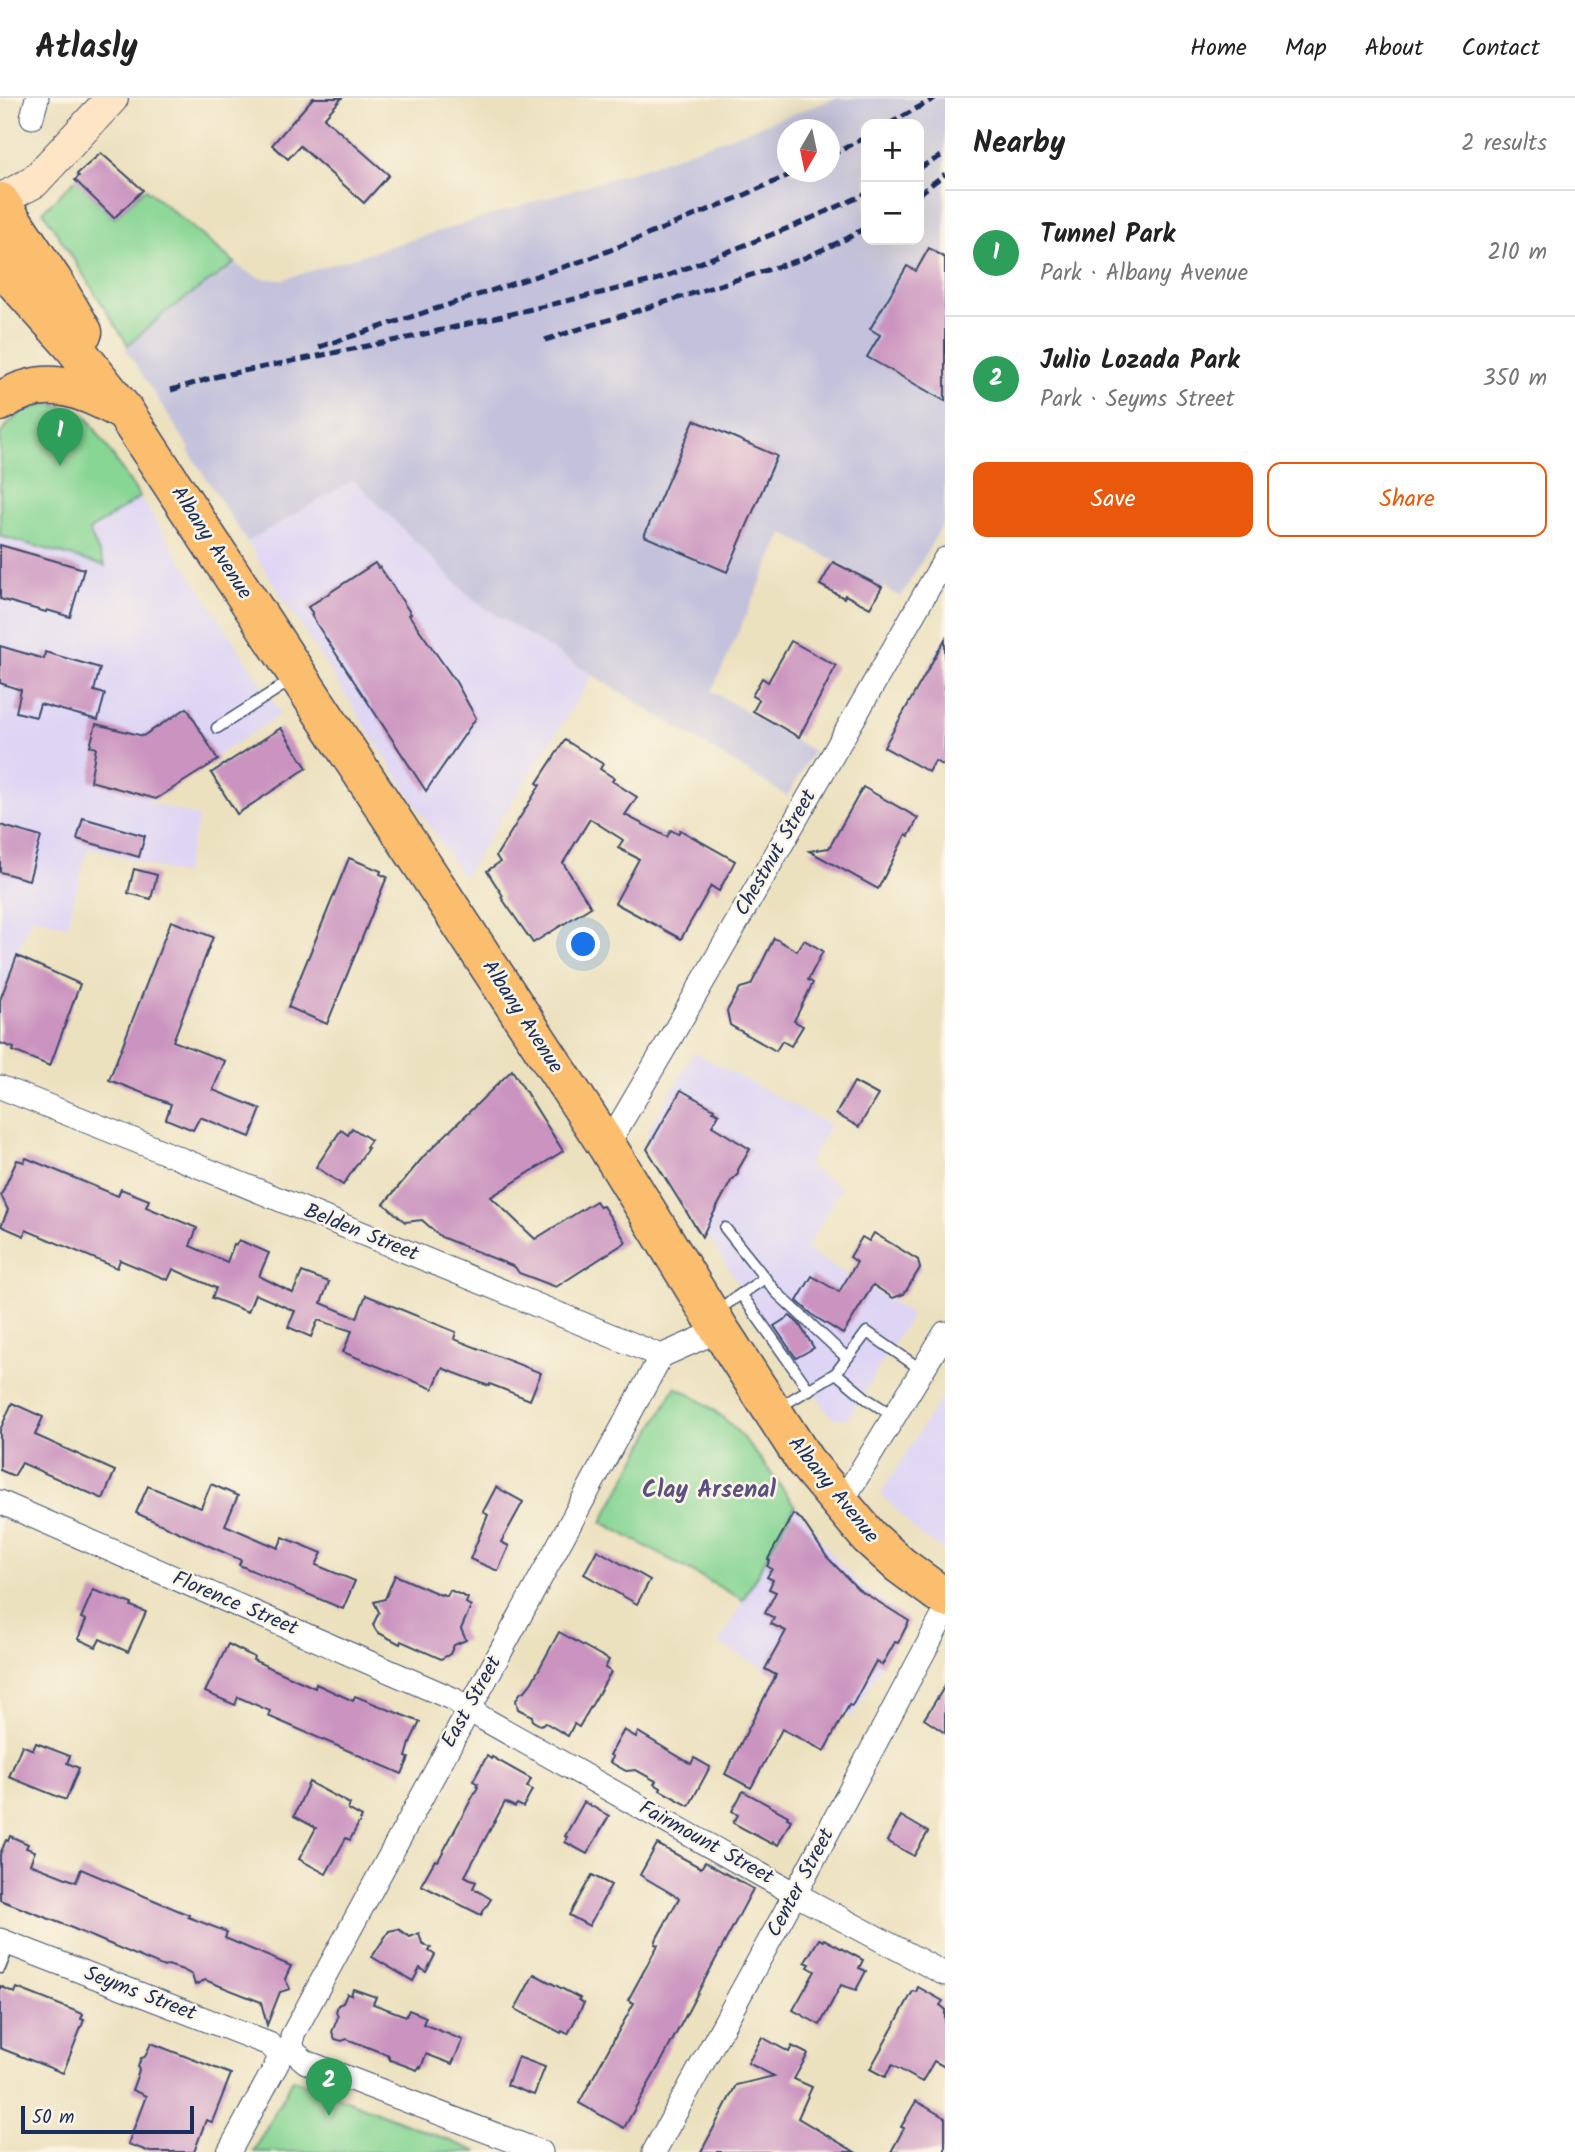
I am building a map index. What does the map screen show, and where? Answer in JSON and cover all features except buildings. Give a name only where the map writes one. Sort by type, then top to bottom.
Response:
[{"type":"highway","name":"Albany Avenue","points":[[0,201],[77,320],[124,411]]},
{"type":"highway","name":"Albany Avenue","points":[[0,266],[74,347],[124,411],[607,1146],[724,1313],[773,1411],[805,1461],[869,1537],[900,1565],[945,1598]]},
{"type":"highway","points":[[0,402],[21,390],[39,385],[58,385],[99,397],[124,411]]},
{"type":"main road","points":[[0,237],[0,275]]},
{"type":"street","points":[[0,201],[34,181],[111,98]]},
{"type":"street","name":"Chestnut Street","points":[[607,1146],[945,559]]},
{"type":"street","name":"Belden Street","points":[[0,1087],[175,1156],[660,1356]]},
{"type":"street","points":[[660,1356],[724,1313]]},
{"type":"street","points":[[841,1505],[945,1332]]},
{"type":"street","name":"East Street","points":[[229,2152],[286,2052],[292,2036],[660,1356]]},
{"type":"street","name":"Florence Street","points":[[0,1502],[453,1699],[468,1709]]},
{"type":"street","name":"Center Street","points":[[654,2152],[945,1612]]},
{"type":"street","name":"Fairmount Street","points":[[468,1709],[795,1894],[945,1974]]},
{"type":"street","name":"Seyms Street","points":[[5,1941],[269,2044],[306,2062],[541,2152]]},
{"type":"lane","points":[[216,728],[298,676]]},
{"type":"lane","points":[[725,1228],[792,1309],[847,1358]]},
{"type":"lane","points":[[765,1278],[724,1313],[809,1390]]},
{"type":"lane","points":[[773,1411],[836,1373],[867,1332],[922,1370]]},
{"type":"lane","points":[[836,1373],[867,1399],[894,1416]]},
{"type":"lane","points":[[0,1968],[5,1941]]},
{"type":"shaded area","points":[[837,98],[945,98],[945,520],[901,597],[783,533],[712,691],[813,751],[787,796],[485,608],[463,590],[354,480],[247,542],[125,348],[163,314],[235,263],[260,278],[281,280],[644,168],[777,120],[777,182],[840,182],[840,119],[779,119]]},
{"type":"shaded area","points":[[354,480],[463,590],[485,608],[593,676],[463,878],[247,542]]},
{"type":"shaded area","points":[[140,497],[281,714],[146,801],[199,817],[183,875],[88,847],[67,926],[32,916],[0,998],[0,536],[105,565],[89,531]]},
{"type":"shaded area","points":[[694,1052],[830,1125],[807,1166],[841,1187],[806,1250],[912,1314],[848,1418],[833,1419],[744,1292],[647,1143],[647,1134]]},
{"type":"shaded area","points":[[945,1396],[945,1551],[920,1535],[881,1494],[936,1405]]},
{"type":"shaded area","points":[[795,1506],[840,1565],[867,1591],[906,1619],[853,1717],[719,1644]]},
{"type":"green space","points":[[76,179],[114,218],[146,189],[235,263],[163,314],[128,345],[43,211]]},
{"type":"green space","points":[[47,404],[68,407],[87,417],[140,497],[89,531],[105,566],[0,536],[0,435],[20,414]]},
{"type":"green space","points":[[675,1387],[729,1423],[757,1454],[795,1506],[743,1600],[602,1522]]},
{"type":"green space","points":[[293,2079],[478,2152],[253,2152]]},
{"type":"railway","points":[[898,119],[935,98]]},
{"type":"railway","points":[[840,151],[861,140]]},
{"type":"railway","points":[[924,165],[945,154]]},
{"type":"railway","points":[[924,190],[945,174]]},
{"type":"railway","points":[[319,347],[591,258],[777,181]]},
{"type":"railway","points":[[214,377],[412,337],[656,280],[861,196]]},
{"type":"railway","points":[[545,340],[802,259],[861,230]]},
{"type":"railway","points":[[171,390],[222,375]]},
{"type":"place","name":"Tunnel Park","points":[[60,466]]},
{"type":"place","name":"Julio Lozada Park","points":[[329,2116]]},
{"type":"district","name":"Clay Arsenal","points":[[709,1490]]}]
